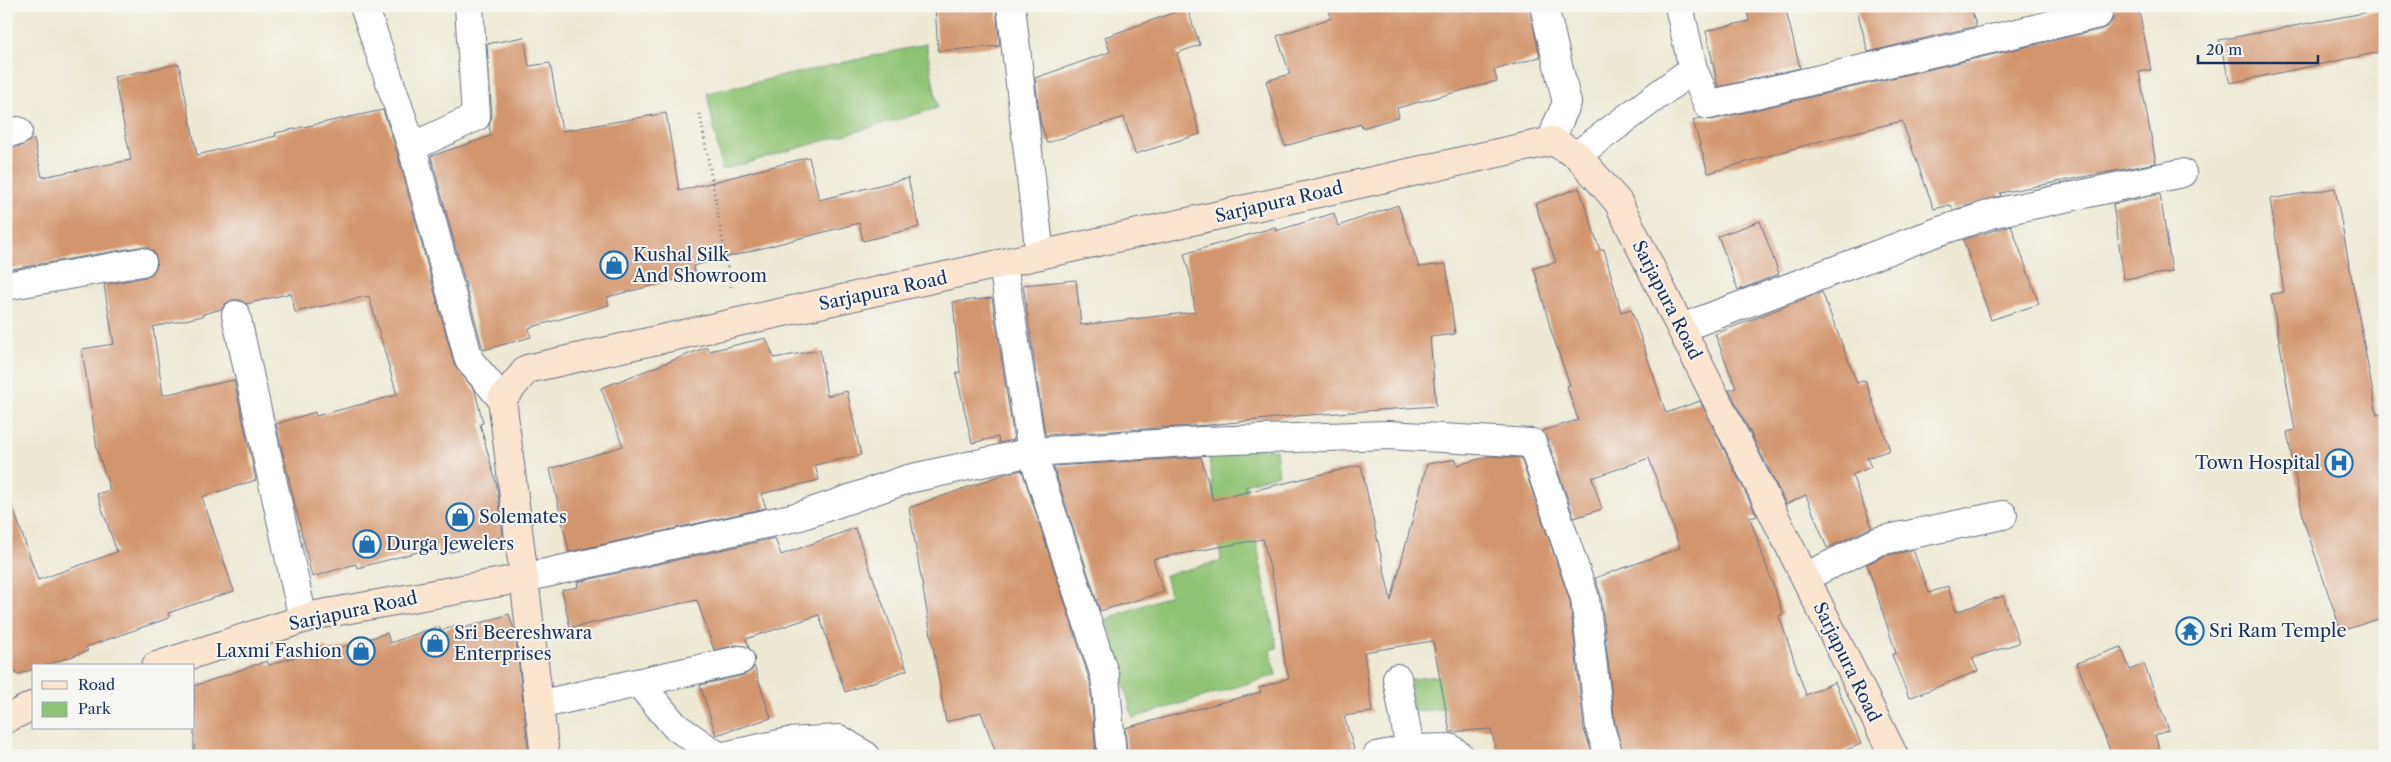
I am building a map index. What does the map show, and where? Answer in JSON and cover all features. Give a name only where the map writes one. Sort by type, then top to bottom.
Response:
[{"type":"main road","name":"Sarjapura Road","points":[[502,399],[527,369],[1552,142],[1577,155],[1618,202],[1894,756]]},
{"type":"main road","points":[[502,399],[545,756]]},
{"type":"main road","name":"Sarjapura Road","points":[[162,664],[303,619],[524,578]]},
{"type":"main road","points":[[6,719],[32,706]]},
{"type":"street","points":[[364,6],[412,147],[469,360],[502,399]]},
{"type":"street","points":[[412,147],[476,116],[469,6]]},
{"type":"street","points":[[1011,6],[1040,255]]},
{"type":"street","points":[[1544,6],[1568,104],[1557,125],[1552,142]]},
{"type":"street","points":[[1679,6],[1693,69],[1708,105],[2098,14]]},
{"type":"street","points":[[1577,155],[1693,69]]},
{"type":"street","points":[[1681,328],[1937,232],[1994,213],[2182,173]]},
{"type":"street","points":[[6,286],[142,262]]},
{"type":"street","points":[[1003,264],[1032,452],[1105,676],[1112,756]]},
{"type":"street","points":[[236,315],[303,619]]},
{"type":"street","points":[[524,578],[800,516],[908,479],[1032,452],[1203,441],[1388,436],[1532,443],[1585,598],[1600,728],[1609,756]]},
{"type":"street","points":[[1805,578],[1879,541],[2003,515]]},
{"type":"street","points":[[538,705],[740,660]]},
{"type":"street","points":[[1397,678],[1410,749]]},
{"type":"street","points":[[639,683],[675,726],[718,756]]},
{"type":"street","points":[[724,756],[789,742],[840,739],[866,756]]},
{"type":"street","points":[[1377,756],[1410,749],[1450,748],[1460,756]]},
{"type":"path","points":[[700,114],[737,322]]},
{"type":"green space","points":[[926,44],[938,108],[722,170],[707,93]]},
{"type":"green space","points":[[1208,447],[1276,450],[1279,474],[1245,484],[1277,648],[1270,650],[1276,675],[1133,718],[1106,619],[1170,595],[1165,575],[1221,561]]},
{"type":"green space","points":[[1455,674],[1458,707],[1413,712],[1410,679]]},
{"type":"building","points":[[935,6],[996,6],[1000,46],[938,51]]},
{"type":"building","points":[[1328,6],[1529,6],[1540,57],[1494,70],[1497,81],[1397,108],[1399,117],[1362,128],[1361,124],[1285,146],[1266,81],[1290,74],[1277,36],[1331,18]]},
{"type":"building","points":[[1746,6],[1785,6],[1800,68],[1718,87],[1706,31],[1749,21]]},
{"type":"building","points":[[1856,6],[1971,6],[1976,26],[1868,52]]},
{"type":"building","points":[[2111,6],[2138,6],[2151,70],[2139,72],[2156,163],[2000,193],[2001,196],[1953,210],[1951,205],[1934,209],[1902,121],[1831,138],[1708,173],[1693,120],[1700,118],[1712,120],[2102,29],[2108,26],[2113,19]]},
{"type":"building","points":[[1187,8],[1200,45],[1177,53],[1200,134],[1135,154],[1124,117],[1047,143],[1040,121],[1035,78],[1110,52],[1105,37]]},
{"type":"building","points":[[2385,9],[2385,51],[2230,83],[2219,40]]},
{"type":"building","points":[[524,37],[529,66],[550,63],[562,131],[666,113],[679,191],[809,157],[819,200],[908,178],[919,227],[863,241],[859,223],[693,266],[695,275],[607,297],[609,305],[529,328],[531,337],[483,350],[431,156],[491,136],[489,126],[492,116],[487,44]]},
{"type":"building","points":[[179,64],[197,155],[276,136],[275,133],[383,110],[397,152],[454,364],[475,391],[483,423],[480,424],[497,487],[503,534],[495,541],[439,555],[437,547],[357,568],[356,564],[312,577],[276,424],[315,412],[316,416],[397,395],[369,296],[295,312],[291,293],[246,304],[240,300],[232,300],[225,304],[222,309],[203,314],[203,316],[153,327],[163,395],[234,380],[256,480],[202,497],[234,591],[168,613],[169,618],[86,647],[88,651],[49,664],[32,664],[32,670],[17,675],[15,670],[6,673],[6,502],[11,502],[38,580],[117,552],[97,494],[110,490],[97,449],[82,349],[114,344],[104,285],[152,274],[156,268],[157,260],[154,252],[147,247],[139,247],[6,270],[6,148],[21,146],[34,139],[42,177],[131,160],[114,77]]},
{"type":"building","points":[[1579,188],[1600,250],[1604,249],[1621,312],[1631,309],[1666,413],[1700,401],[1757,516],[1750,518],[1783,614],[1779,616],[1806,695],[1835,682],[1861,744],[1831,756],[1624,756],[1615,725],[1601,596],[1595,578],[1680,548],[1649,458],[1592,478],[1602,509],[1574,518],[1547,438],[1542,431],[1578,420],[1567,386],[1570,385],[1552,334],[1534,268],[1556,262],[1535,204]]},
{"type":"building","points":[[2335,188],[2377,415],[2385,413],[2385,617],[2341,631],[2304,522],[2287,432],[2295,430],[2271,294],[2284,292],[2270,199]]},
{"type":"building","points":[[2160,194],[2172,272],[2124,279],[2113,204]]},
{"type":"building","points":[[1398,205],[1419,267],[1446,264],[1455,334],[1430,337],[1436,406],[1296,416],[1208,425],[1045,435],[1023,285],[1076,280],[1081,325],[1195,312],[1191,279],[1184,254],[1275,227],[1276,231],[1334,213],[1338,226]]},
{"type":"building","points":[[1760,221],[1779,274],[1738,290],[1718,236]]},
{"type":"building","points":[[2011,225],[2039,304],[1991,320],[1963,240]]},
{"type":"building","points":[[1822,292],[1857,383],[1865,380],[1890,450],[1867,458],[1871,467],[1852,475],[1872,527],[1827,548],[1806,495],[1786,504],[1729,390],[1736,388],[1715,334]]},
{"type":"building","points":[[992,298],[1014,440],[999,443],[998,437],[972,443],[956,373],[960,372],[953,302]]},
{"type":"building","points":[[766,338],[774,358],[820,350],[827,396],[847,391],[861,455],[815,465],[819,480],[761,494],[766,508],[569,552],[550,469],[623,446],[601,388],[707,347],[709,351]]},
{"type":"building","points":[[1490,456],[1521,458],[1570,601],[1584,730],[1593,756],[1497,756],[1491,729],[1450,732],[1433,641],[1364,652],[1372,712],[1344,716],[1356,756],[1127,756],[1125,728],[1261,692],[1259,688],[1289,678],[1285,663],[1275,589],[1263,539],[1153,559],[1164,592],[1100,611],[1053,466],[1201,457],[1213,500],[1361,465],[1391,601],[1427,464],[1456,459],[1457,465]]},
{"type":"building","points":[[1022,470],[1090,681],[1096,756],[997,756],[981,712],[946,722],[909,508],[1002,475]]},
{"type":"building","points":[[855,528],[907,670],[845,692],[819,615],[746,639],[749,648],[737,645],[714,650],[697,600],[570,628],[562,590],[578,587],[577,582],[775,538],[781,555]]},
{"type":"building","points":[[1913,550],[1929,593],[1948,586],[1955,612],[2003,596],[2019,643],[1972,658],[1978,671],[1909,698],[1892,655],[1896,653],[1867,564],[1884,556]]},
{"type":"building","points":[[509,614],[515,632],[529,756],[194,756],[195,686],[267,661],[269,665],[326,647],[327,652],[387,633],[390,643],[439,626],[441,631],[460,624],[462,629]]},
{"type":"building","points":[[2121,647],[2130,670],[2144,664],[2169,730],[2155,735],[2162,756],[2112,756],[2077,663]]},
{"type":"building","points":[[754,666],[771,718],[716,735],[700,685],[744,675],[751,671]]},
{"type":"place","name":"Kushal Silk And Showroom","points":[[614,265]]},
{"type":"place","name":"Town Hospital","points":[[2339,463]]},
{"type":"place","name":"Solemates","points":[[460,517]]},
{"type":"place","name":"Durga Jewelers","points":[[367,544]]},
{"type":"place","name":"Sri Ram Temple","points":[[2190,631]]},
{"type":"place","name":"Sri Beereshwara Enterprises","points":[[435,643]]},
{"type":"place","name":"Laxmi Fashion","points":[[361,651]]}]
